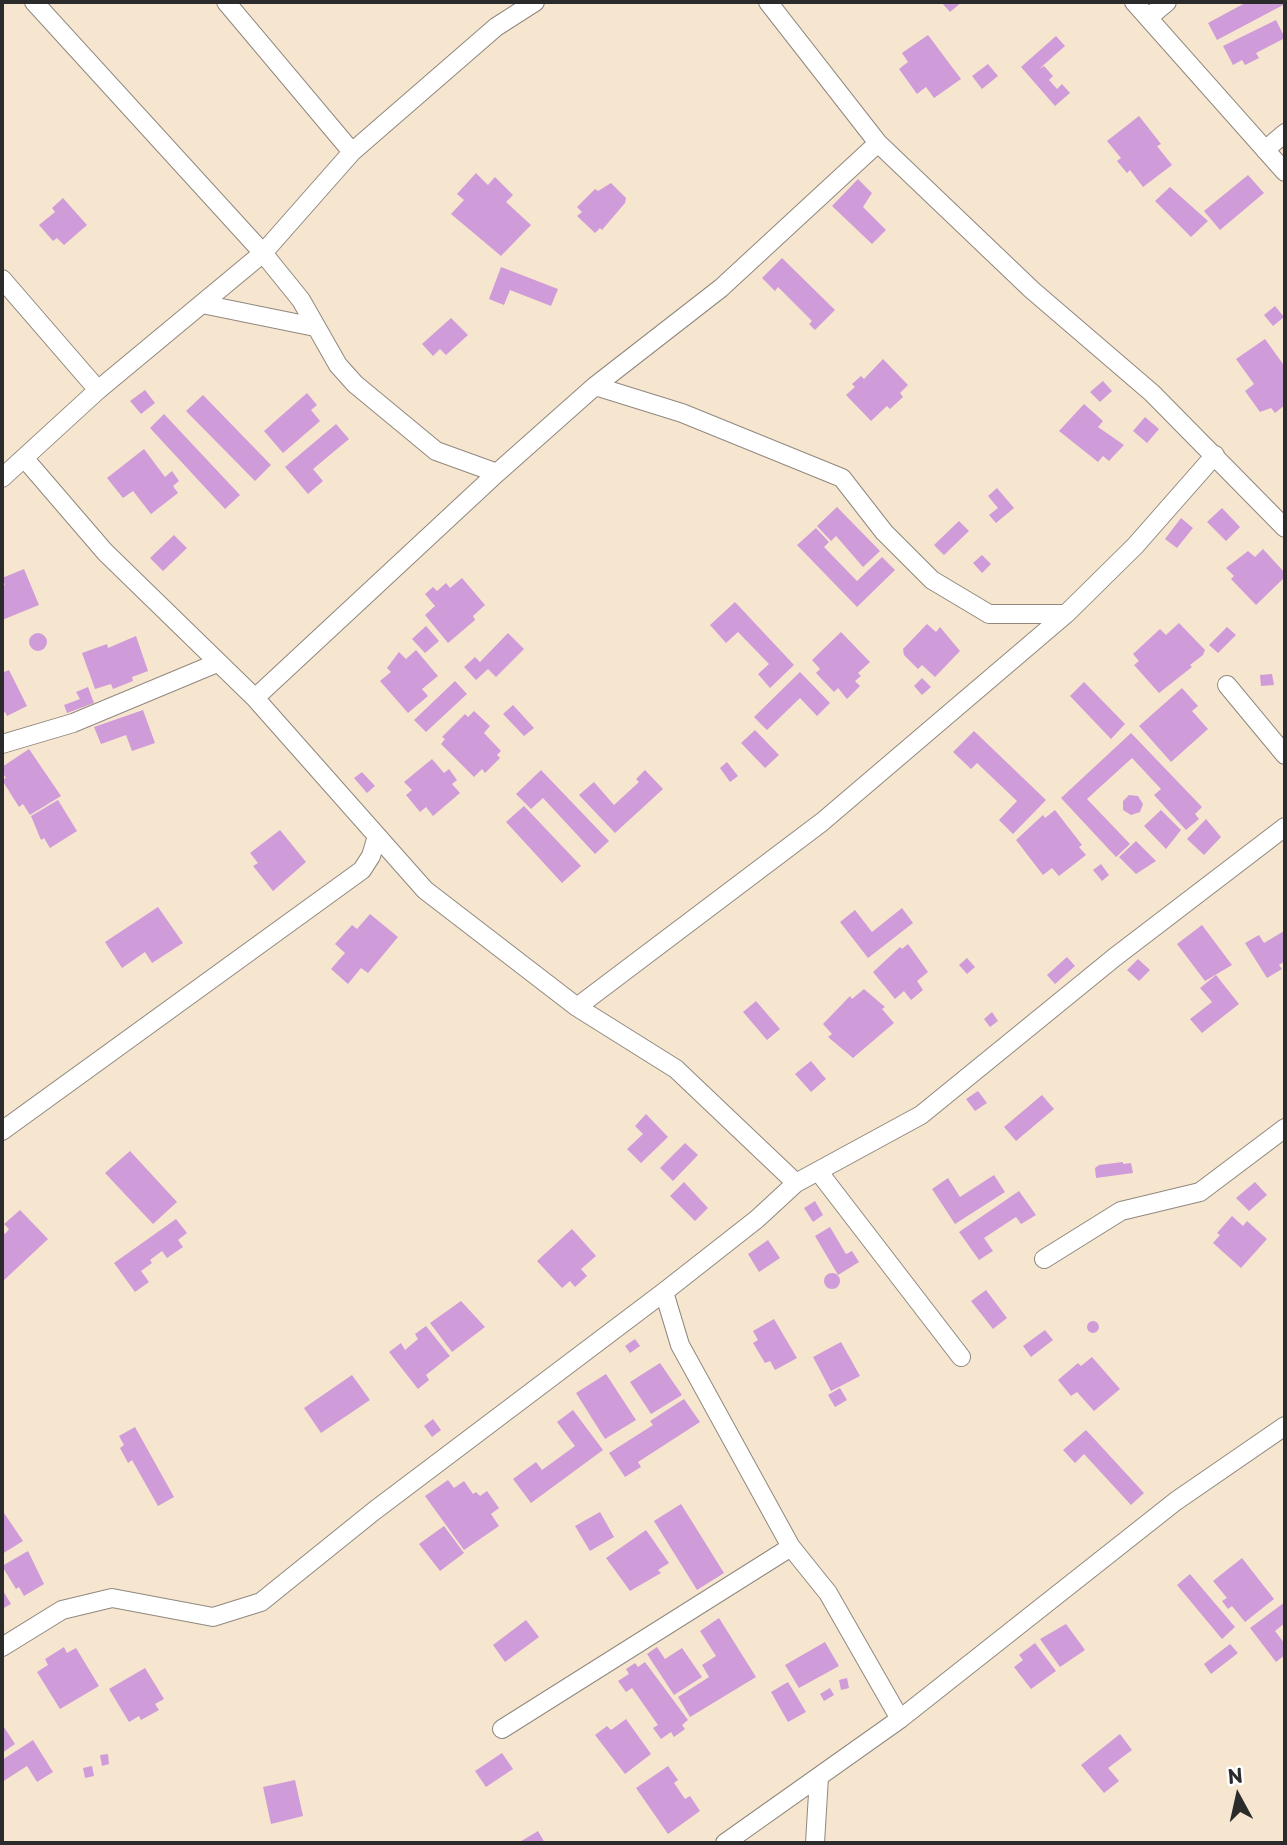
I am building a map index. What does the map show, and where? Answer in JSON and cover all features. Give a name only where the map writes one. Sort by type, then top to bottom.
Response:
[{"type":"street","points":[[34,2],[262,253],[300,300],[347,375],[436,451],[497,473]]},
{"type":"street","points":[[226,2],[352,152]]},
{"type":"street","points":[[2,478],[98,390],[262,253],[352,152],[496,27],[535,2]]},
{"type":"street","points":[[768,2],[878,143],[1032,290],[1152,393],[1285,528]]},
{"type":"street","points":[[1133,2],[1285,172]]},
{"type":"street","points":[[1149,17],[1167,2]]},
{"type":"street","points":[[1265,150],[1285,133]]},
{"type":"street","points":[[256,698],[497,473],[595,386],[721,288],[878,143]]},
{"type":"street","points":[[2,279],[98,390]]},
{"type":"street","points":[[202,304],[315,327]]},
{"type":"street","points":[[595,386],[682,413],[842,478],[884,532],[932,580],[989,614],[1066,614]]},
{"type":"street","points":[[577,1007],[822,822],[1066,614],[1135,545],[1215,455]]},
{"type":"street","points":[[25,459],[105,552],[256,698],[425,890],[577,1007],[676,1069],[796,1183]]},
{"type":"street","points":[[2,744],[73,723],[217,663]]},
{"type":"street","points":[[1227,685],[1285,755]]},
{"type":"street","points":[[2,1647],[62,1610],[112,1598],[213,1617],[261,1602],[374,1511],[664,1292],[796,1183],[921,1115],[1115,957],[1285,827]]},
{"type":"street","points":[[2,1131],[362,870],[371,856],[377,836]]},
{"type":"street","points":[[1044,1259],[1121,1211],[1200,1192],[1285,1128]]},
{"type":"street","points":[[818,1171],[961,1357]]},
{"type":"street","points":[[664,1292],[680,1345],[791,1547],[828,1593],[900,1719]]},
{"type":"street","points":[[725,1843],[900,1719],[1176,1501],[1285,1426]]},
{"type":"street","points":[[502,1729],[791,1547]]},
{"type":"street","points":[[815,1843],[819,1777]]},
{"type":"building","points":[[941,2],[962,2],[950,12]]},
{"type":"building","points":[[1247,2],[1285,4],[1217,40],[1208,23]]},
{"type":"building","points":[[1276,20],[1285,38],[1256,53],[1259,58],[1245,65],[1242,60],[1233,65],[1223,46]]},
{"type":"building","points":[[928,35],[961,79],[934,98],[926,87],[917,94],[899,69],[908,62],[902,53]]},
{"type":"building","points":[[1056,36],[1065,46],[1039,69],[1044,66],[1053,76],[1049,80],[1057,89],[1062,84],[1070,93],[1055,106],[1021,67]]},
{"type":"building","points":[[988,64],[998,76],[982,89],[972,76]]},
{"type":"building","points":[[1139,116],[1161,144],[1157,146],[1172,165],[1143,187],[1130,170],[1127,173],[1117,161],[1121,158],[1107,141]]},
{"type":"building","points":[[476,173],[488,185],[495,177],[513,195],[506,202],[531,225],[501,256],[451,214],[464,200],[457,194]]},
{"type":"building","points":[[1248,175],[1264,193],[1220,230],[1204,211]]},
{"type":"building","points":[[858,179],[872,193],[863,207],[886,230],[872,244],[832,206]]},
{"type":"building","points":[[611,183],[626,198],[625,203],[602,230],[600,228],[595,233],[577,216],[582,212],[577,207],[595,189],[598,191]]},
{"type":"building","points":[[1170,187],[1208,221],[1191,237],[1155,201]]},
{"type":"building","points":[[63,198],[87,225],[64,245],[57,238],[53,241],[39,225],[55,212],[52,208]]},
{"type":"building","points":[[782,258],[835,310],[815,330],[809,324],[812,321],[778,287],[775,291],[762,278]]},
{"type":"building","points":[[501,267],[558,289],[551,306],[510,290],[504,305],[489,299]]},
{"type":"building","points":[[1275,306],[1284,317],[1273,326],[1264,315]]},
{"type":"building","points":[[451,318],[468,335],[446,355],[440,349],[433,356],[422,344]]},
{"type":"building","points":[[1265,339],[1283,364],[1285,362],[1285,405],[1275,413],[1271,408],[1260,412],[1245,391],[1254,384],[1236,359]]},
{"type":"building","points":[[883,359],[908,385],[900,393],[903,397],[890,409],[887,406],[871,421],[846,395],[855,387],[852,384],[861,376],[864,379]]},
{"type":"building","points":[[1103,381],[1112,391],[1100,402],[1090,392]]},
{"type":"building","points":[[145,390],[155,403],[141,414],[130,401]]},
{"type":"building","points":[[307,393],[317,405],[311,410],[320,421],[283,453],[264,431]]},
{"type":"building","points":[[203,395],[271,465],[255,481],[186,411]]},
{"type":"building","points":[[1084,404],[1103,421],[1098,427],[1124,445],[1109,461],[1103,456],[1098,462],[1059,431]]},
{"type":"building","points":[[164,414],[240,495],[225,509],[150,428]]},
{"type":"building","points":[[1145,417],[1159,429],[1147,443],[1133,431]]},
{"type":"building","points":[[336,424],[349,439],[313,469],[323,481],[308,494],[285,467]]},
{"type":"building","points":[[144,449],[165,477],[172,471],[179,481],[173,486],[178,493],[151,514],[133,491],[123,498],[107,478]]},
{"type":"building","points":[[997,488],[1014,508],[996,523],[989,515],[998,508],[988,496]]},
{"type":"building","points":[[837,507],[880,551],[863,567],[836,536],[831,541],[817,526]]},
{"type":"building","points":[[1222,508],[1240,527],[1226,541],[1207,522]]},
{"type":"building","points":[[1181,518],[1193,528],[1177,548],[1165,539]]},
{"type":"building","points":[[959,521],[969,531],[944,555],[934,545]]},
{"type":"building","points":[[816,528],[829,542],[824,547],[857,581],[882,557],[895,570],[857,607],[797,545]]},
{"type":"building","points":[[174,535],[187,548],[163,571],[150,558]]},
{"type":"building","points":[[1263,549],[1285,573],[1285,577],[1256,605],[1231,579],[1234,576],[1226,568],[1248,551],[1255,557]]},
{"type":"building","points":[[982,555],[991,564],[982,573],[973,563]]},
{"type":"building","points":[[24,569],[39,605],[2,620],[2,586],[5,585],[2,578]]},
{"type":"building","points":[[462,578],[485,605],[473,616],[475,620],[448,643],[425,615],[435,606],[425,594],[433,587],[437,591],[446,583],[450,588]]},
{"type":"building","points":[[735,602],[794,665],[770,688],[758,674],[769,664],[738,632],[726,643],[710,625]]},
{"type":"building","points":[[1179,623],[1205,650],[1203,655],[1190,665],[1192,667],[1159,693],[1134,665],[1139,661],[1133,654],[1160,629],[1166,635]]},
{"type":"building","points":[[927,624],[936,632],[940,627],[960,651],[935,677],[922,665],[918,669],[904,655],[903,649]]},
{"type":"building","points":[[426,626],[439,641],[425,653],[412,639]]},
{"type":"building","points":[[1227,627],[1236,635],[1218,653],[1209,645]]},
{"type":"building","points":[[841,632],[870,662],[858,673],[861,676],[855,681],[860,686],[847,699],[838,688],[834,692],[816,673],[820,669],[812,660]]},
{"type":"building","points":[[38,633],[44,636],[47,642],[44,648],[38,651],[32,648],[29,642],[32,636]]},
{"type":"building","points":[[508,633],[524,649],[496,677],[488,669],[476,680],[464,667],[475,657],[480,662]]},
{"type":"building","points":[[136,636],[148,671],[113,689],[111,684],[95,689],[82,653],[107,644],[108,648]]},
{"type":"building","points":[[416,650],[438,676],[422,689],[428,696],[408,713],[380,681],[391,672],[387,668],[399,652],[406,659]]},
{"type":"building","points":[[2,667],[4,672],[9,670],[27,706],[7,716],[5,712],[2,714]]},
{"type":"building","points":[[800,672],[830,703],[817,716],[800,698],[767,730],[754,717]]},
{"type":"building","points":[[1272,674],[1274,685],[1261,686],[1260,675]]},
{"type":"building","points":[[922,678],[931,687],[922,695],[914,686]]},
{"type":"building","points":[[455,681],[467,694],[426,732],[414,720]]},
{"type":"building","points":[[1084,682],[1125,724],[1111,739],[1070,696]]},
{"type":"building","points":[[88,687],[94,703],[67,713],[64,705],[80,699],[76,692]]},
{"type":"building","points":[[1182,688],[1198,706],[1192,711],[1208,729],[1171,762],[1139,726]]},
{"type":"building","points":[[513,705],[534,728],[524,736],[503,714]]},
{"type":"building","points":[[143,710],[155,743],[132,751],[126,735],[101,744],[94,727]]},
{"type":"building","points":[[474,711],[490,726],[484,733],[501,751],[497,755],[500,758],[485,773],[482,769],[474,777],[441,744],[445,739],[442,737],[465,714],[468,717]]},
{"type":"building","points":[[755,730],[779,755],[765,768],[741,743]]},
{"type":"building","points":[[974,731],[1046,800],[1013,834],[999,820],[1017,801],[977,763],[971,769],[953,752]]},
{"type":"building","points":[[1131,733],[1202,807],[1195,814],[1199,819],[1186,830],[1154,795],[1161,789],[1132,758],[1087,799],[1130,844],[1116,857],[1061,798]]},
{"type":"building","points":[[29,749],[61,796],[30,815],[23,804],[19,807],[2,780],[6,778],[2,767]]},
{"type":"building","points":[[432,759],[444,773],[449,769],[457,780],[452,784],[460,793],[433,816],[426,807],[420,812],[406,795],[412,790],[404,782]]},
{"type":"building","points":[[727,762],[738,776],[730,782],[720,768]]},
{"type":"building","points":[[541,770],[609,841],[595,854],[543,798],[531,809],[516,794]]},
{"type":"building","points":[[645,770],[663,789],[615,833],[579,795],[594,782],[614,805],[639,782],[636,779]]},
{"type":"building","points":[[362,772],[375,786],[367,793],[354,778]]},
{"type":"building","points":[[1129,795],[1138,796],[1143,804],[1140,812],[1131,815],[1123,810],[1123,801]]},
{"type":"building","points":[[58,800],[77,831],[50,848],[44,838],[41,840],[31,816]]},
{"type":"building","points":[[524,806],[581,866],[562,883],[506,822]]},
{"type":"building","points":[[1055,810],[1082,845],[1079,847],[1086,855],[1059,876],[1052,868],[1043,875],[1016,840],[1043,815],[1045,818]]},
{"type":"building","points":[[1161,810],[1181,830],[1166,849],[1144,826]]},
{"type":"building","points":[[1206,819],[1221,837],[1204,855],[1187,839]]},
{"type":"building","points":[[280,830],[306,862],[273,891],[253,866],[258,863],[250,853]]},
{"type":"building","points":[[1136,841],[1156,861],[1136,874],[1119,857]]},
{"type":"building","points":[[1101,864],[1109,875],[1102,881],[1093,870]]},
{"type":"building","points":[[158,907],[183,943],[152,963],[145,952],[122,968],[105,942]]},
{"type":"building","points":[[902,908],[913,923],[868,958],[840,922],[855,910],[872,932]]},
{"type":"building","points":[[370,914],[398,937],[368,973],[361,968],[348,984],[331,969],[345,953],[335,944],[352,925],[357,929]]},
{"type":"building","points":[[1202,925],[1232,965],[1205,981],[1177,944]]},
{"type":"building","points":[[1284,931],[1285,961],[1279,965],[1282,969],[1267,978],[1245,943],[1259,935],[1264,943]]},
{"type":"building","points":[[908,944],[928,972],[917,981],[923,990],[911,1000],[904,991],[895,999],[873,972],[900,947],[902,949]]},
{"type":"building","points":[[1067,957],[1075,966],[1055,984],[1047,975]]},
{"type":"building","points":[[967,958],[975,967],[967,974],[959,965]]},
{"type":"building","points":[[1138,959],[1150,970],[1139,981],[1127,970]]},
{"type":"building","points":[[1216,975],[1239,1004],[1202,1033],[1190,1019],[1212,1002],[1200,988]]},
{"type":"building","points":[[864,989],[885,1007],[882,1009],[894,1023],[853,1058],[828,1037],[832,1034],[823,1024],[850,996],[852,999]]},
{"type":"building","points":[[756,1001],[780,1029],[767,1040],[743,1012]]},
{"type":"building","points":[[992,1012],[998,1021],[990,1027],[984,1019]]},
{"type":"building","points":[[811,1061],[826,1079],[811,1092],[795,1074]]},
{"type":"building","points":[[978,1091],[987,1103],[975,1111],[966,1099]]},
{"type":"building","points":[[1042,1095],[1054,1109],[1016,1141],[1004,1127]]},
{"type":"building","points":[[646,1114],[668,1137],[641,1163],[627,1149],[643,1134],[635,1126]]},
{"type":"building","points":[[685,1143],[698,1155],[673,1181],[660,1168]]},
{"type":"building","points":[[130,1151],[177,1202],[153,1224],[105,1173]]},
{"type":"building","points":[[1131,1163],[1133,1173],[1096,1178],[1095,1168],[1099,1165]]},
{"type":"building","points":[[994,1175],[1005,1192],[955,1224],[932,1189],[948,1178],[960,1197]]},
{"type":"building","points":[[684,1182],[708,1208],[695,1221],[670,1196]]},
{"type":"building","points":[[1255,1182],[1267,1195],[1249,1211],[1236,1198]]},
{"type":"building","points":[[1019,1191],[1036,1215],[1021,1224],[1016,1217],[984,1238],[993,1251],[979,1260],[959,1232]]},
{"type":"building","points":[[815,1201],[823,1215],[813,1222],[804,1208]]},
{"type":"building","points":[[20,1210],[48,1239],[2,1282],[2,1230],[5,1234],[9,1229],[4,1224]]},
{"type":"building","points":[[1232,1216],[1243,1226],[1247,1221],[1267,1239],[1241,1268],[1213,1243],[1220,1235],[1217,1233]]},
{"type":"building","points":[[176,1219],[187,1233],[178,1240],[183,1247],[167,1258],[162,1251],[150,1260],[152,1263],[141,1271],[149,1282],[135,1292],[114,1263]]},
{"type":"building","points":[[830,1227],[846,1254],[852,1251],[859,1262],[838,1275],[815,1236]]},
{"type":"building","points":[[572,1229],[596,1256],[581,1269],[587,1276],[575,1287],[570,1281],[562,1288],[537,1261]]},
{"type":"building","points":[[768,1240],[780,1258],[759,1272],[748,1254]]},
{"type":"building","points":[[829,1273],[835,1273],[840,1281],[838,1287],[829,1289],[824,1284],[824,1278]]},
{"type":"building","points":[[986,1290],[1007,1318],[993,1329],[971,1301]]},
{"type":"building","points":[[461,1301],[485,1327],[452,1352],[430,1323]]},
{"type":"building","points":[[774,1319],[797,1358],[775,1370],[770,1361],[765,1363],[753,1343],[758,1340],[753,1331]]},
{"type":"building","points":[[1093,1321],[1099,1327],[1093,1333],[1087,1327]]},
{"type":"building","points":[[426,1326],[450,1356],[426,1375],[429,1380],[418,1389],[389,1352],[401,1343],[405,1350],[418,1339],[415,1334]]},
{"type":"building","points":[[1045,1330],[1053,1340],[1031,1357],[1023,1346]]},
{"type":"building","points":[[635,1339],[640,1346],[630,1353],[625,1346]]},
{"type":"building","points":[[841,1342],[860,1376],[831,1391],[813,1357]]},
{"type":"building","points":[[1092,1357],[1120,1389],[1094,1411],[1077,1392],[1071,1396],[1058,1380],[1078,1363],[1081,1366]]},
{"type":"building","points":[[660,1363],[682,1395],[651,1414],[630,1382]]},
{"type":"building","points":[[606,1374],[636,1420],[605,1439],[576,1393]]},
{"type":"building","points":[[352,1375],[370,1400],[321,1433],[304,1408]]},
{"type":"building","points":[[840,1388],[847,1400],[835,1407],[828,1395]]},
{"type":"building","points":[[684,1399],[700,1422],[638,1462],[641,1467],[625,1477],[609,1453],[653,1425],[650,1421]]},
{"type":"building","points":[[573,1410],[603,1450],[531,1503],[513,1479],[536,1462],[542,1470],[575,1446],[557,1422]]},
{"type":"building","points":[[433,1419],[441,1430],[432,1437],[424,1426]]},
{"type":"building","points":[[135,1427],[174,1497],[158,1506],[132,1460],[128,1463],[120,1448],[124,1445],[119,1436]]},
{"type":"building","points":[[1086,1430],[1144,1493],[1131,1505],[1084,1454],[1075,1463],[1063,1450]]},
{"type":"building","points":[[448,1480],[454,1488],[464,1481],[473,1494],[476,1492],[480,1496],[487,1491],[499,1508],[491,1514],[499,1526],[464,1550],[425,1496]]},
{"type":"building","points":[[681,1504],[724,1573],[697,1590],[654,1521]]},
{"type":"building","points":[[2,1510],[23,1541],[2,1554]]},
{"type":"building","points":[[600,1512],[614,1537],[590,1551],[575,1526]]},
{"type":"building","points":[[444,1526],[464,1553],[440,1571],[419,1544]]},
{"type":"building","points":[[646,1530],[669,1563],[658,1570],[661,1573],[630,1591],[606,1558]]},
{"type":"building","points":[[28,1551],[44,1584],[24,1596],[19,1587],[16,1589],[2,1566]]},
{"type":"building","points":[[1242,1558],[1274,1599],[1245,1622],[1232,1606],[1228,1609],[1222,1601],[1227,1598],[1213,1581]]},
{"type":"building","points":[[1190,1574],[1235,1627],[1222,1639],[1177,1585]]},
{"type":"building","points":[[2,1589],[11,1604],[2,1609]]},
{"type":"building","points":[[1285,1602],[1285,1623],[1275,1631],[1285,1644],[1285,1655],[1276,1662],[1250,1628]]},
{"type":"building","points":[[719,1618],[756,1677],[690,1717],[678,1697],[709,1677],[702,1665],[716,1656],[700,1631]]},
{"type":"building","points":[[526,1620],[539,1637],[505,1662],[493,1645]]},
{"type":"building","points":[[1066,1624],[1085,1650],[1060,1667],[1040,1639]]},
{"type":"building","points":[[825,1642],[839,1666],[799,1688],[785,1665]]},
{"type":"building","points":[[1035,1643],[1056,1671],[1031,1689],[1014,1667],[1023,1660],[1019,1655]]},
{"type":"building","points":[[1230,1644],[1238,1653],[1211,1674],[1204,1664]]},
{"type":"building","points":[[64,1647],[67,1653],[76,1648],[99,1686],[60,1709],[37,1672],[48,1665],[45,1659]]},
{"type":"building","points":[[657,1647],[665,1659],[682,1648],[702,1677],[674,1695],[647,1654]]},
{"type":"building","points":[[645,1662],[688,1720],[682,1725],[685,1729],[674,1737],[671,1732],[661,1739],[653,1728],[658,1725],[632,1688],[626,1692],[618,1681],[629,1674],[626,1669],[635,1663],[638,1667]]},
{"type":"building","points":[[145,1668],[164,1699],[155,1704],[159,1710],[141,1720],[139,1716],[129,1722],[109,1689]]},
{"type":"building","points":[[847,1678],[849,1688],[841,1690],[839,1680]]},
{"type":"building","points":[[788,1682],[806,1712],[788,1722],[771,1692]]},
{"type":"building","points":[[830,1688],[834,1695],[824,1701],[820,1694]]},
{"type":"building","points":[[626,1719],[651,1754],[625,1774],[595,1735],[607,1726],[611,1730]]},
{"type":"building","points":[[2,1724],[15,1744],[2,1753]]},
{"type":"building","points":[[1120,1734],[1132,1750],[1108,1768],[1119,1781],[1104,1793],[1081,1765]]},
{"type":"building","points":[[33,1740],[53,1772],[37,1782],[27,1766],[2,1782],[2,1760]]},
{"type":"building","points":[[502,1753],[513,1769],[486,1787],[475,1771]]},
{"type":"building","points":[[108,1754],[109,1764],[102,1766],[100,1755]]},
{"type":"building","points":[[92,1766],[94,1776],[85,1778],[83,1768]]},
{"type":"building","points":[[668,1766],[678,1780],[674,1783],[685,1799],[690,1796],[700,1811],[668,1834],[636,1788]]},
{"type":"building","points":[[295,1780],[303,1816],[271,1824],[263,1787]]},
{"type":"building","points":[[538,1831],[545,1843],[518,1843]]}]
